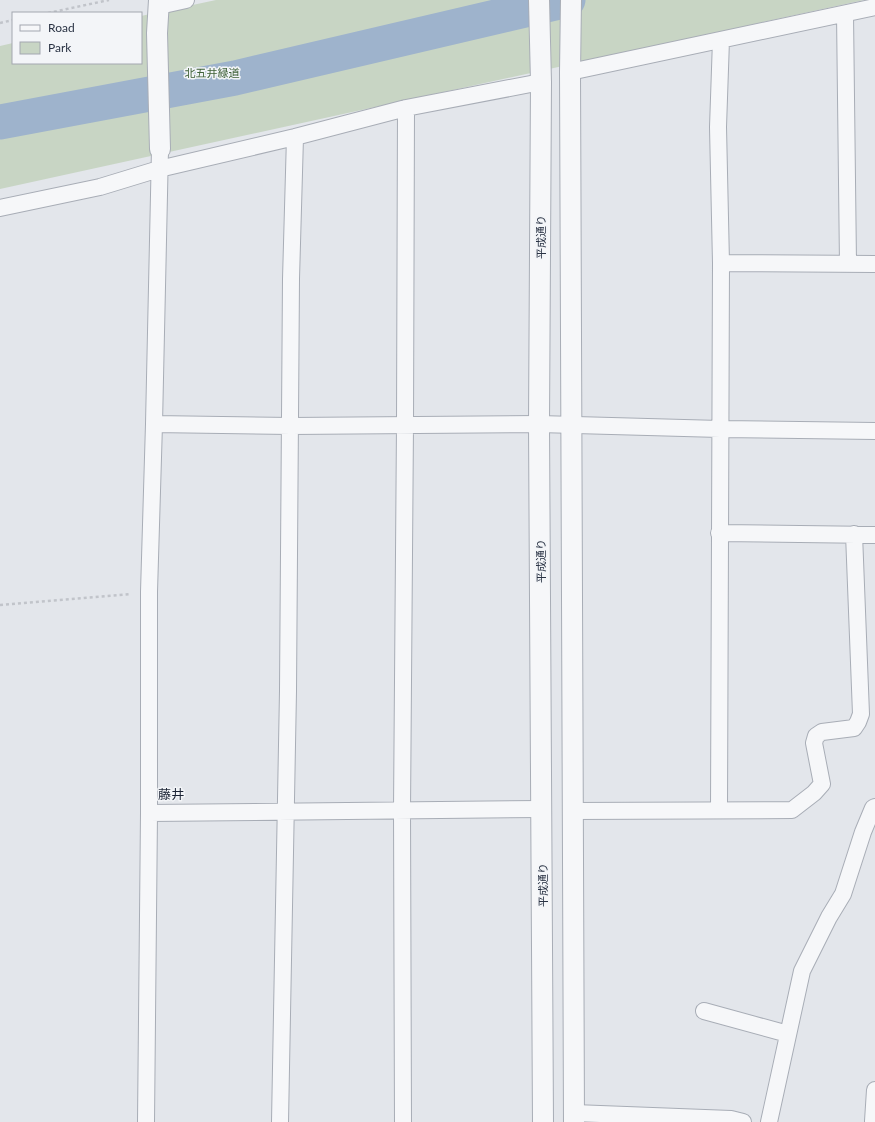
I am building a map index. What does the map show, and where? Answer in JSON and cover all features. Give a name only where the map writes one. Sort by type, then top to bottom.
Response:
[{"type":"street","points":[[146,1122],[149,813],[149,592],[160,149],[157,33],[159,3],[186,0]]},
{"type":"street","name":"平成通り","points":[[539,0],[541,82],[539,424],[543,1122]]},
{"type":"street","points":[[571,0],[574,1118],[731,1119],[743,1122]]},
{"type":"street","points":[[570,72],[875,7]]},
{"type":"street","points":[[845,14],[848,264]]},
{"type":"street","points":[[718,810],[721,263],[718,127],[721,40]]},
{"type":"street","points":[[0,208],[100,187],[159,170],[406,108],[541,82]]},
{"type":"street","points":[[403,1122],[402,810],[406,425],[406,108]]},
{"type":"street","points":[[280,1122],[294,137]]},
{"type":"street","points":[[721,263],[875,264]]},
{"type":"street","points":[[154,424],[290,426],[539,424],[720,429],[875,431]]},
{"type":"street","points":[[720,533],[875,535]]},
{"type":"street","points":[[572,811],[792,810],[814,793],[822,784],[814,743],[816,736],[822,732],[854,728],[861,714],[854,534]]},
{"type":"street","points":[[768,1122],[802,971],[829,917],[843,894],[863,832],[873,808],[875,807]]},
{"type":"street","points":[[149,813],[541,809]]},
{"type":"street","points":[[704,1011],[788,1034]]},
{"type":"street","points":[[872,1121],[875,1090]]},
{"type":"path","points":[[53,12],[108,0]]},
{"type":"path","points":[[0,23],[12,20]]},
{"type":"path","points":[[0,604],[149,592]]},
{"type":"green space","name":"北五井緑道","points":[[216,0],[864,0],[0,189],[0,46],[12,43],[12,64],[142,64],[142,16]]},
{"type":"waterway","points":[[0,122],[235,78],[568,0]]},
{"type":"district","name":"藤井","points":[[171,794]]}]
